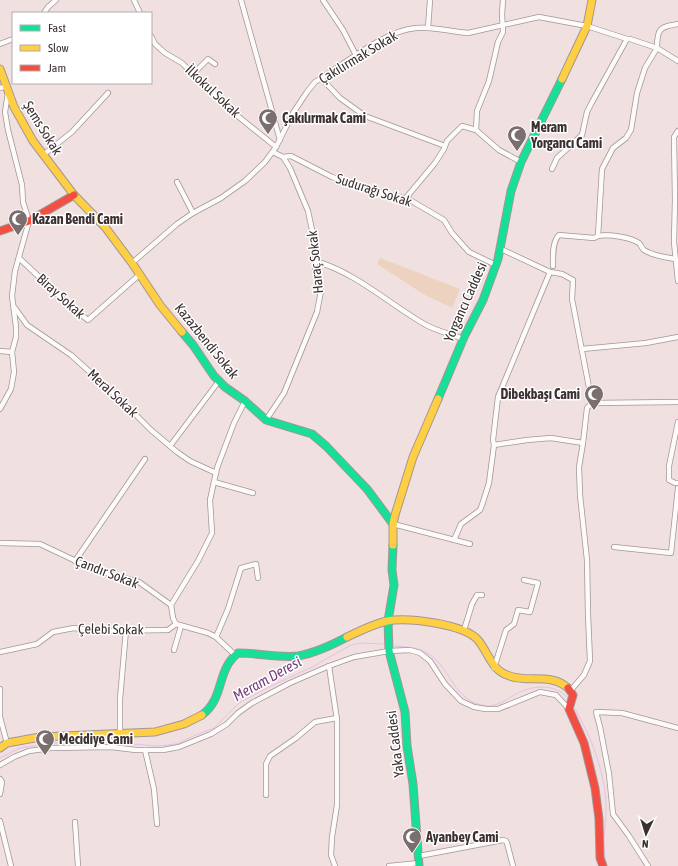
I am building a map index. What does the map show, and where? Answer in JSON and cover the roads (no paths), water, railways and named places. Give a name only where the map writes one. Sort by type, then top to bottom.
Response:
[{"type":"street","points":[[45,12],[56,0]]},
{"type":"street","points":[[134,0],[140,12]]},
{"type":"street","points":[[241,0],[280,140]]},
{"type":"street","points":[[323,0],[343,30],[356,55]]},
{"type":"street","points":[[428,28],[430,0]]},
{"type":"street","points":[[476,130],[477,111],[489,81],[498,42],[503,32],[503,0]]},
{"type":"street","name":"Yorgancı Caddesi","points":[[388,621],[388,611],[394,585],[392,570],[393,524],[413,457],[463,339],[484,300],[501,249],[511,192],[521,162],[586,26],[592,0]]},
{"type":"street","name":"Çakılırmak Sokak","points":[[132,263],[177,224],[193,213],[221,198],[245,181],[265,162],[275,150],[293,112],[306,92],[315,82],[356,55],[389,36],[410,29],[428,28],[468,32],[539,17],[586,26],[657,48],[678,61]]},
{"type":"street","points":[[598,236],[602,169],[613,148],[626,138],[631,130],[637,93],[645,68],[657,48],[660,30],[662,27],[678,24]]},
{"type":"street","name":"İlkokul Sokak","points":[[152,38],[155,44],[165,53],[182,63],[203,81],[229,109],[275,150]]},
{"type":"street","points":[[0,44],[12,39]]},
{"type":"street","points":[[552,169],[557,158],[582,134],[587,112],[627,39]]},
{"type":"street","points":[[193,74],[208,59],[215,64]]},
{"type":"street","name":"Şems Sokak","points":[[0,69],[5,89],[23,124],[43,155],[74,195]]},
{"type":"street","points":[[321,78],[340,98],[365,116],[445,146]]},
{"type":"street","points":[[0,409],[11,389],[14,372],[12,352],[16,337],[16,327],[12,296],[15,271],[29,221],[23,202],[22,185],[7,124],[5,112],[5,89]]},
{"type":"street","points":[[43,155],[72,132],[108,93]]},
{"type":"street","points":[[405,199],[435,162],[447,141],[462,126],[476,130],[499,150],[521,162]]},
{"type":"street","points":[[678,131],[674,137],[674,242],[678,280]]},
{"type":"street","points":[[275,150],[283,157]]},
{"type":"street","name":"Sudurağı Sokak","points":[[283,157],[291,156],[332,177],[410,200],[444,220],[452,233],[469,252],[496,264]]},
{"type":"street","name":"Haraç Sokak","points":[[266,420],[284,393],[317,312],[321,291],[316,271],[315,244],[308,211],[290,168],[283,157]]},
{"type":"street","points":[[177,182],[193,213]]},
{"type":"street","points":[[0,232],[29,221],[74,195]]},
{"type":"street","name":"Kazazbendi Sokak","points":[[74,195],[105,227],[132,263],[160,305],[193,345],[219,381],[245,401],[266,420],[312,434],[326,446],[367,489],[393,524]]},
{"type":"street","points":[[553,266],[553,254],[556,240],[559,235],[594,238],[598,236],[614,236],[634,241],[640,244],[643,250],[675,259]]},
{"type":"street","points":[[501,249],[550,272],[562,274],[573,280],[572,298],[592,403]]},
{"type":"street","name":"Biray Sokak","points":[[19,258],[72,308],[88,320],[139,275]]},
{"type":"street","points":[[315,261],[328,265],[365,284],[427,326],[463,339]]},
{"type":"street","points":[[454,540],[461,524],[480,510],[482,505],[489,483],[498,397],[550,272]]},
{"type":"street","name":"Meral Sokak","points":[[13,307],[27,325],[71,355],[170,446],[190,461],[216,473]]},
{"type":"street","points":[[582,349],[646,343],[678,337]]},
{"type":"street","points":[[0,351],[12,352]]},
{"type":"street","points":[[170,446],[219,381]]},
{"type":"street","points":[[235,655],[216,637],[208,633],[179,625],[173,618],[171,605],[198,561],[212,534],[210,500],[216,473],[234,423],[245,401]]},
{"type":"street","points":[[571,690],[584,675],[590,661],[587,560],[580,494],[579,467],[587,408],[592,403],[678,402]]},
{"type":"street","points":[[678,422],[669,466],[669,480],[678,483]]},
{"type":"street","points":[[494,445],[552,438],[583,443]]},
{"type":"street","points":[[75,561],[145,459]]},
{"type":"street","points":[[214,482],[254,492]]},
{"type":"street","points":[[614,547],[671,553],[678,488]]},
{"type":"street","points":[[393,524],[470,544]]},
{"type":"street","name":"Çandır Sokak","points":[[0,543],[40,544],[95,570],[138,582],[171,605]]},
{"type":"street","points":[[216,637],[228,609],[241,568],[256,564],[258,578]]},
{"type":"street","points":[[494,668],[506,630],[514,624],[518,610],[530,612],[538,584],[524,580]]},
{"type":"street","points":[[464,630],[472,604],[477,596],[482,595]]},
{"type":"street","points":[[0,748],[7,743],[40,736],[156,732],[173,728],[200,716],[209,709],[214,700],[225,667],[231,658],[238,653],[293,656],[313,652],[388,621],[410,621],[464,630],[478,639],[494,668],[502,674],[514,678],[543,678],[558,680],[565,684],[574,695],[570,709],[571,716],[584,743],[595,788],[599,819],[600,858],[603,866]]},
{"type":"street","name":"Yaka Caddesi","points":[[388,621],[389,651],[405,712],[407,746],[413,784],[419,862]]},
{"type":"street","points":[[174,650],[179,625]]},
{"type":"street","name":"Çelebi Sokak","points":[[0,652],[37,644],[53,632],[74,628],[97,631],[168,630],[179,625]]},
{"type":"street","points":[[120,733],[120,699],[126,630]]},
{"type":"street","points":[[0,765],[29,751],[51,748],[111,747],[163,750],[179,747],[211,734],[227,724],[238,713],[252,703],[290,683],[354,657],[389,651],[410,650],[420,653],[430,661],[445,684],[461,700],[474,707],[486,709],[498,708],[540,692],[556,695],[570,709]]},
{"type":"street","points":[[330,666],[337,718],[337,805],[331,855],[334,866]]},
{"type":"street","points":[[0,689],[0,717],[7,743]]},
{"type":"street","points":[[648,866],[629,836],[612,814],[609,774],[596,712],[622,713],[678,728]]},
{"type":"street","points":[[266,795],[266,764],[270,756],[296,738],[315,722],[337,718]]},
{"type":"street","points":[[145,750],[154,789],[158,824]]},
{"type":"street","points":[[0,779],[2,782],[0,794]]},
{"type":"street","points":[[0,821],[11,866]]},
{"type":"street","points":[[75,822],[78,866]]},
{"type":"street","points":[[389,866],[419,862],[503,840],[507,843],[513,866]]},
{"type":"waterway","name":"Meram Deresi","points":[[0,758],[20,748],[51,743],[107,742],[158,746],[176,744],[214,728],[239,703],[312,667],[351,645],[361,643],[383,644]]},
{"type":"waterway","name":"Meram Deresi","points":[[395,646],[415,648],[427,653],[435,659],[464,696],[481,705],[492,706],[520,692],[539,687],[558,690],[568,698]]},
{"type":"waterway","name":"Meram Deresi","points":[[575,709],[592,743],[603,780],[606,805],[604,851],[607,866]]},
{"type":"place","name":"Çakılırmak Cami","points":[[268,135]]},
{"type":"place","name":"Meram Yorgancı Cami","points":[[517,152]]},
{"type":"place","name":"Kazan Bendi Cami","points":[[18,236]]},
{"type":"place","name":"Dibekbaşı Cami","points":[[594,411]]},
{"type":"place","name":"Mecidiye Cami","points":[[45,756]]},
{"type":"place","name":"Ayanbey Cami","points":[[412,854]]}]
